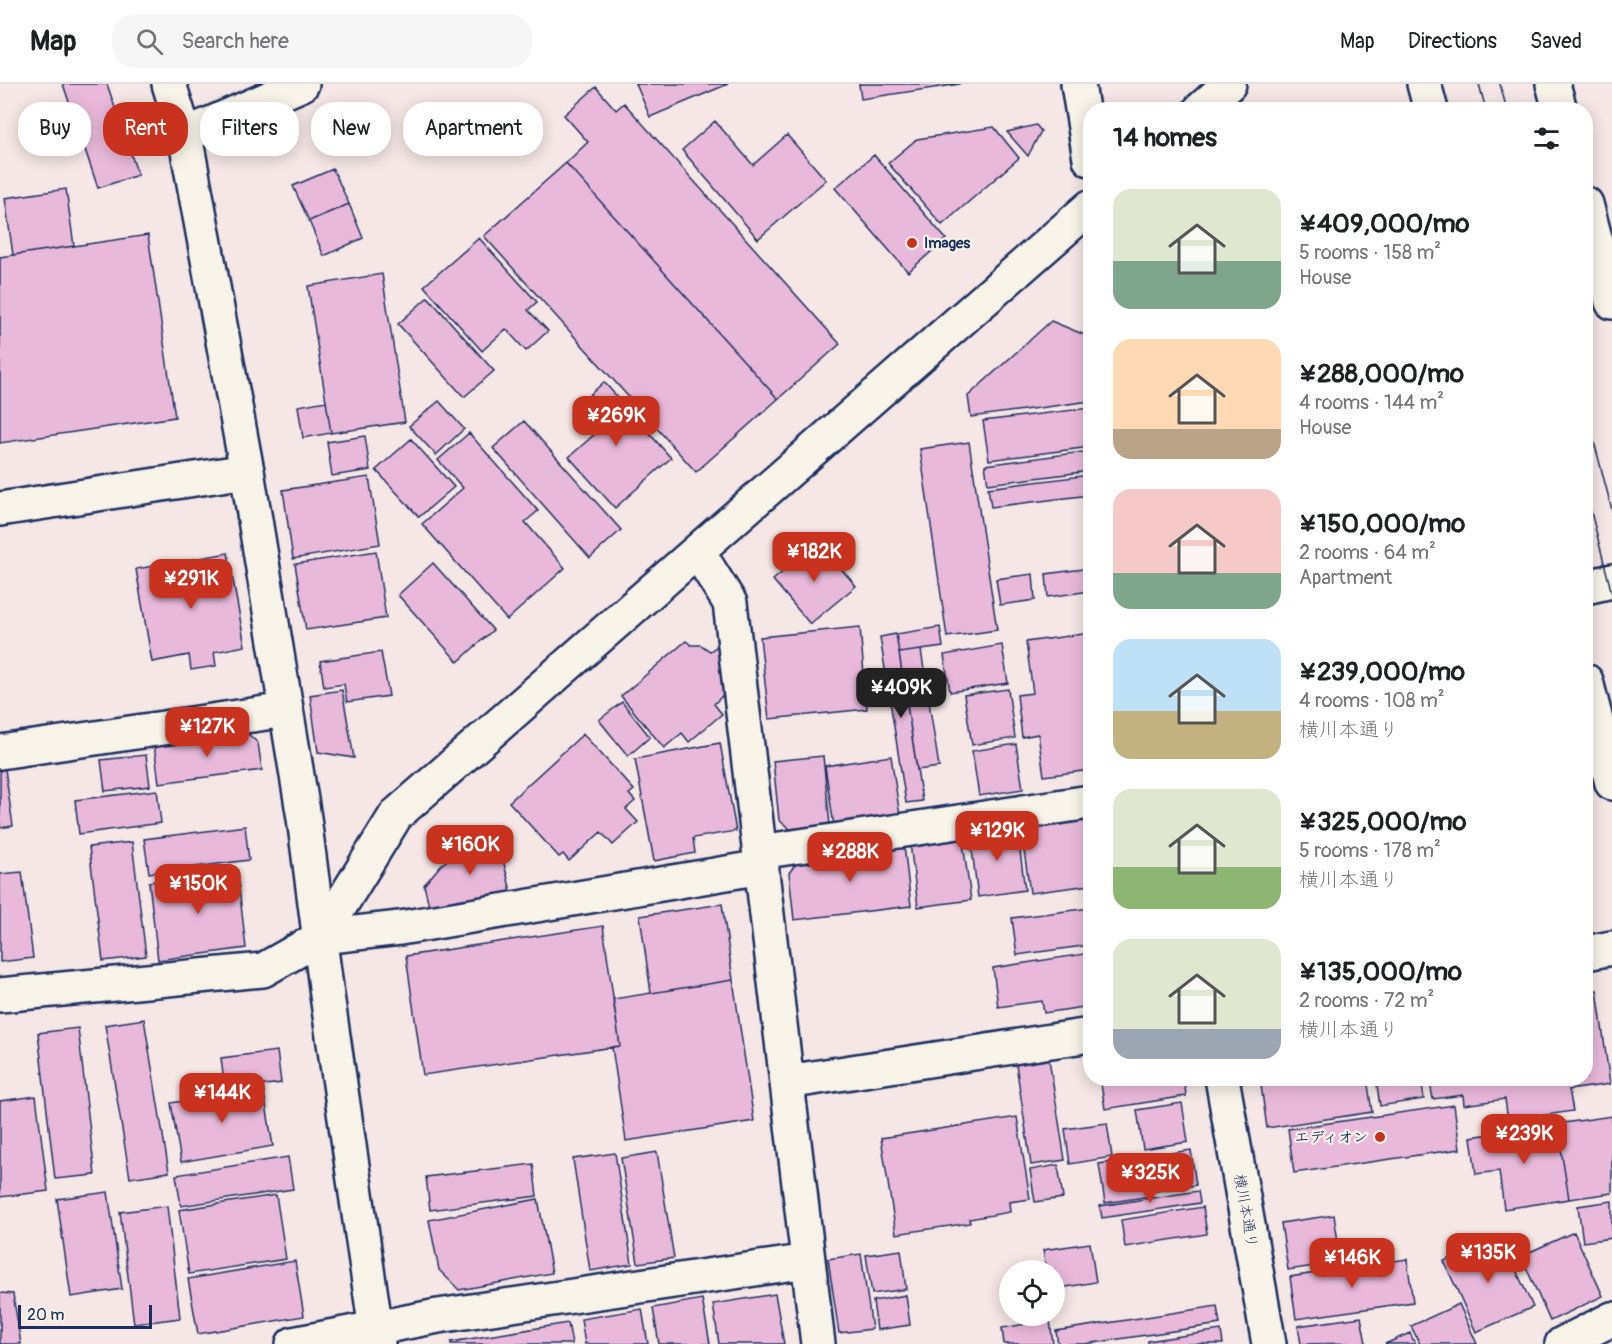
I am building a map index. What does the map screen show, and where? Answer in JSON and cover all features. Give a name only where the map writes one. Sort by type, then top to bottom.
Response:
[{"type":"main road","points":[[169,84],[174,102]]},
{"type":"main road","points":[[188,133],[302,84]]},
{"type":"main road","points":[[1077,84],[1083,119]]},
{"type":"main road","points":[[1209,102],[1228,84]]},
{"type":"main road","points":[[1424,84],[1429,102]]},
{"type":"main road","points":[[1553,84],[1558,102]]},
{"type":"main road","points":[[188,156],[247,471],[286,710],[321,937],[327,995],[377,1336]]},
{"type":"main road","points":[[321,937],[396,815],[1083,213]]},
{"type":"main road","points":[[1593,230],[1612,302]]},
{"type":"main road","points":[[0,509],[247,471]]},
{"type":"main road","points":[[698,552],[730,603],[818,1344]]},
{"type":"main road","points":[[1593,585],[1612,581]]},
{"type":"main road","points":[[1593,708],[1612,783]]},
{"type":"main road","points":[[0,752],[286,710]]},
{"type":"main road","points":[[0,995],[262,970],[321,937],[400,928],[761,860],[1083,803]]},
{"type":"main road","points":[[1593,952],[1612,948]]},
{"type":"main road","points":[[787,1082],[1083,1036]]},
{"type":"main road","name":"横川本通り","points":[[1223,1086],[1269,1344]]},
{"type":"main road","points":[[293,1344],[377,1336],[438,1316],[808,1261]]},
{"type":"main road","points":[[1562,1344],[1612,1319]]},
{"type":"building","points":[[63,84],[107,84],[113,102],[103,102],[103,156],[132,156],[138,175],[98,188],[87,156],[91,156],[91,102],[69,102]]},
{"type":"building","points":[[636,84],[728,84],[650,117]]},
{"type":"building","points":[[859,84],[960,84],[861,99]]},
{"type":"building","points":[[596,87],[616,110],[624,103],[840,344],[778,399],[566,163],[588,142],[564,115]]},
{"type":"building","points":[[715,121],[753,165],[787,135],[826,180],[758,239],[682,150]]},
{"type":"building","points":[[1036,125],[1041,131],[1028,156],[1007,132]]},
{"type":"building","points":[[994,127],[1019,158],[942,225],[888,163],[917,139]]},
{"type":"building","points":[[874,155],[946,239],[908,272],[835,188]]},
{"type":"building","points":[[566,163],[778,399],[696,472],[484,236]]},
{"type":"building","points":[[333,169],[349,204],[309,221],[293,186]]},
{"type":"building","points":[[66,189],[74,246],[13,255],[5,198]]},
{"type":"building","points":[[349,204],[363,238],[324,256],[309,221]]},
{"type":"building","points":[[148,235],[175,417],[0,443],[0,257]]},
{"type":"building","points":[[479,238],[537,302],[528,310],[548,331],[526,351],[506,329],[482,351],[424,286]]},
{"type":"building","points":[[382,274],[405,422],[331,433],[308,286]]},
{"type":"building","points":[[428,297],[494,371],[464,397],[398,324]]},
{"type":"building","points":[[1051,321],[1083,334],[1083,402],[971,417],[968,396]]},
{"type":"building","points":[[604,382],[671,458],[615,508],[569,457],[596,433],[574,409]]},
{"type":"building","points":[[326,401],[331,433],[303,438],[298,406]]},
{"type":"building","points":[[439,401],[464,429],[436,455],[409,426]]},
{"type":"building","points":[[1083,409],[1083,448],[989,460],[983,421]]},
{"type":"building","points":[[524,421],[621,530],[590,558],[493,448]]},
{"type":"building","points":[[469,433],[538,511],[525,522],[565,568],[507,620],[422,524],[463,488],[438,460]]},
{"type":"building","points":[[365,436],[370,470],[332,476],[327,442]]},
{"type":"building","points":[[411,439],[454,487],[419,517],[376,470]]},
{"type":"building","points":[[969,442],[997,630],[947,637],[920,449]]},
{"type":"building","points":[[1083,452],[1083,472],[988,484],[985,465]]},
{"type":"building","points":[[1083,476],[1083,496],[991,507],[988,488]]},
{"type":"building","points":[[369,477],[380,544],[293,559],[283,490]]},
{"type":"building","points":[[818,542],[856,586],[810,624],[773,580]]},
{"type":"building","points":[[376,551],[386,618],[306,630],[295,564]]},
{"type":"building","points":[[228,553],[245,646],[214,652],[216,666],[191,670],[189,655],[152,662],[136,569]]},
{"type":"building","points":[[433,563],[493,630],[458,662],[398,595]]},
{"type":"building","points":[[1083,569],[1083,592],[1048,597],[1046,574]]},
{"type":"building","points":[[1033,574],[1035,600],[1000,605],[996,579]]},
{"type":"building","points":[[860,627],[867,709],[769,719],[760,637]]},
{"type":"building","points":[[940,627],[943,647],[899,653],[896,634]]},
{"type":"building","points":[[896,634],[922,801],[906,803],[880,637]]},
{"type":"building","points":[[1083,634],[1083,771],[1044,776],[1038,734],[1022,737],[1017,695],[1033,693],[1026,642]]},
{"type":"building","points":[[686,641],[691,645],[701,645],[710,651],[720,644],[725,693],[714,704],[722,714],[689,742],[682,733],[664,748],[621,696]]},
{"type":"building","points":[[1002,645],[1008,683],[950,692],[944,655]]},
{"type":"building","points":[[921,650],[939,767],[917,770],[899,653]]},
{"type":"building","points":[[381,652],[389,696],[347,702],[344,684],[324,687],[320,661]]},
{"type":"building","points":[[1008,689],[1015,738],[972,745],[964,695]]},
{"type":"building","points":[[342,690],[354,758],[318,752],[310,695]]},
{"type":"building","points":[[622,702],[650,737],[628,756],[599,720]]},
{"type":"building","points":[[247,733],[258,743],[262,770],[159,783],[154,745]]},
{"type":"building","points":[[583,734],[634,790],[629,794],[635,801],[626,809],[638,822],[613,845],[601,832],[569,861],[563,854],[559,857],[509,802]]},
{"type":"building","points":[[720,743],[736,831],[693,838],[695,853],[654,861],[635,759]]},
{"type":"building","points":[[1016,744],[1023,789],[979,796],[972,751]]},
{"type":"building","points":[[146,755],[150,786],[105,791],[101,760]]},
{"type":"building","points":[[823,756],[830,825],[790,829],[779,820],[773,761]]},
{"type":"building","points":[[891,756],[900,816],[834,826],[825,766]]},
{"type":"building","points":[[5,769],[13,826],[0,828],[0,770]]},
{"type":"building","points":[[157,790],[161,823],[79,834],[75,800]]},
{"type":"building","points":[[1083,820],[1083,886],[1030,893],[1021,829]]},
{"type":"building","points":[[245,826],[249,860],[149,873],[144,839]]},
{"type":"building","points":[[489,826],[498,840],[512,895],[431,914],[424,885],[441,865]]},
{"type":"building","points":[[1017,828],[1025,890],[978,897],[970,834]]},
{"type":"building","points":[[962,836],[971,900],[918,907],[910,843]]},
{"type":"building","points":[[132,842],[146,956],[103,961],[89,847]]},
{"type":"building","points":[[904,845],[911,906],[794,920],[789,873],[800,858]]},
{"type":"building","points":[[237,870],[246,948],[158,960],[149,882]]},
{"type":"building","points":[[22,872],[33,958],[0,962],[0,874]]},
{"type":"building","points":[[722,904],[733,980],[651,993],[640,916]]},
{"type":"building","points":[[1083,909],[1083,946],[1017,955],[1012,918]]},
{"type":"building","points":[[603,926],[620,1046],[423,1075],[406,956]]},
{"type":"building","points":[[1083,954],[1083,1007],[1044,1013],[1042,1001],[998,1007],[993,968]]},
{"type":"building","points":[[733,980],[754,1121],[626,1141],[612,1047],[620,1046],[613,999]]},
{"type":"building","points":[[1597,990],[1610,1084],[1569,1090],[1573,1111],[1508,1121],[1505,1099],[1464,1105],[1463,1095],[1433,1099],[1431,1086],[1593,1086],[1593,991]]},
{"type":"building","points":[[144,1019],[169,1172],[130,1178],[105,1025]]},
{"type":"building","points":[[78,1028],[95,1175],[55,1179],[38,1033]]},
{"type":"building","points":[[277,1051],[281,1083],[225,1090],[221,1058]]},
{"type":"building","points":[[1049,1059],[1065,1160],[1031,1165],[1016,1064]]},
{"type":"building","points":[[1101,1086],[1185,1086],[1186,1096],[1105,1109]]},
{"type":"building","points":[[1261,1086],[1368,1086],[1372,1112],[1267,1128]]},
{"type":"building","points":[[1377,1086],[1422,1086],[1424,1099],[1380,1106]]},
{"type":"building","points":[[263,1087],[273,1146],[181,1162],[171,1103]]},
{"type":"building","points":[[36,1096],[48,1191],[0,1197],[0,1101]]},
{"type":"building","points":[[1182,1103],[1188,1142],[1143,1149],[1137,1110]]},
{"type":"building","points":[[1454,1105],[1460,1149],[1294,1173],[1288,1129]]},
{"type":"building","points":[[1612,1116],[1612,1193],[1569,1199],[1557,1124]]},
{"type":"building","points":[[1017,1117],[1030,1199],[1009,1202],[1010,1212],[969,1219],[970,1223],[896,1234],[881,1138]]},
{"type":"building","points":[[1107,1123],[1112,1157],[1070,1164],[1065,1129]]},
{"type":"building","points":[[1557,1124],[1569,1199],[1504,1209],[1499,1171],[1476,1174],[1471,1137]]},
{"type":"building","points":[[1191,1150],[1196,1185],[1156,1191],[1151,1156]]},
{"type":"building","points":[[657,1152],[674,1258],[638,1263],[621,1158]]},
{"type":"building","points":[[615,1153],[632,1264],[590,1271],[573,1159]]},
{"type":"building","points":[[288,1157],[293,1189],[181,1206],[176,1175]]},
{"type":"building","points":[[1146,1157],[1151,1196],[1105,1203],[1099,1164]]},
{"type":"building","points":[[533,1164],[537,1196],[430,1210],[426,1177]]},
{"type":"building","points":[[1058,1165],[1063,1198],[1035,1202],[1030,1170]]},
{"type":"building","points":[[1198,1191],[1200,1203],[1102,1218],[1100,1206]]},
{"type":"building","points":[[108,1192],[122,1289],[71,1297],[57,1199]]},
{"type":"building","points":[[276,1195],[286,1259],[189,1274],[179,1210]]},
{"type":"building","points":[[538,1199],[552,1273],[459,1290],[439,1270],[429,1220]]},
{"type":"building","points":[[1612,1201],[1612,1238],[1583,1242],[1578,1206]]},
{"type":"building","points":[[167,1206],[180,1318],[134,1324],[120,1212]]},
{"type":"building","points":[[1203,1207],[1207,1234],[1125,1247],[1121,1220]]},
{"type":"building","points":[[1334,1215],[1341,1262],[1288,1270],[1281,1223]]},
{"type":"building","points":[[1574,1232],[1603,1296],[1550,1321],[1521,1256]]},
{"type":"building","points":[[1500,1235],[1533,1307],[1476,1332],[1444,1261]]},
{"type":"building","points":[[1090,1243],[1096,1282],[1065,1287],[1065,1260],[1044,1260],[1043,1250]]},
{"type":"building","points":[[901,1250],[906,1289],[872,1294],[866,1255]]},
{"type":"building","points":[[861,1254],[872,1329],[839,1333],[828,1259]]},
{"type":"building","points":[[1407,1259],[1413,1302],[1296,1319],[1290,1277]]},
{"type":"building","points":[[295,1261],[304,1316],[198,1334],[188,1279]]},
{"type":"building","points":[[0,1293],[13,1294],[21,1344],[0,1344]]},
{"type":"building","points":[[775,1294],[784,1344],[719,1344],[713,1304]]},
{"type":"building","points":[[906,1295],[910,1325],[877,1330],[873,1301]]},
{"type":"building","points":[[702,1299],[710,1344],[659,1344],[653,1308]]},
{"type":"building","points":[[1459,1304],[1477,1344],[1420,1344],[1411,1326]]},
{"type":"building","points":[[1217,1306],[1220,1324],[1085,1344],[1058,1344],[1056,1331]]},
{"type":"building","points":[[642,1309],[648,1344],[585,1344],[581,1319]]},
{"type":"building","points":[[1361,1317],[1366,1343],[1301,1344],[1298,1326]]},
{"type":"building","points":[[568,1323],[572,1344],[451,1344],[451,1342]]},
{"type":"building","points":[[1051,1326],[1053,1344],[1004,1344],[1002,1328]]},
{"type":"building","points":[[1221,1330],[1223,1344],[1148,1344],[1148,1341]]},
{"type":"building","points":[[1410,1333],[1415,1344],[1385,1344]]},
{"type":"tram line","points":[[1479,84],[1484,102]]},
{"type":"tram line","points":[[1500,84],[1505,102]]},
{"type":"tram line","points":[[1593,438],[1612,510]]},
{"type":"tram line","points":[[1593,519],[1612,594]]},
{"type":"place","name":"Images","points":[[912,243]]},
{"type":"place","name":"エディオン","points":[[1380,1137]]}]
